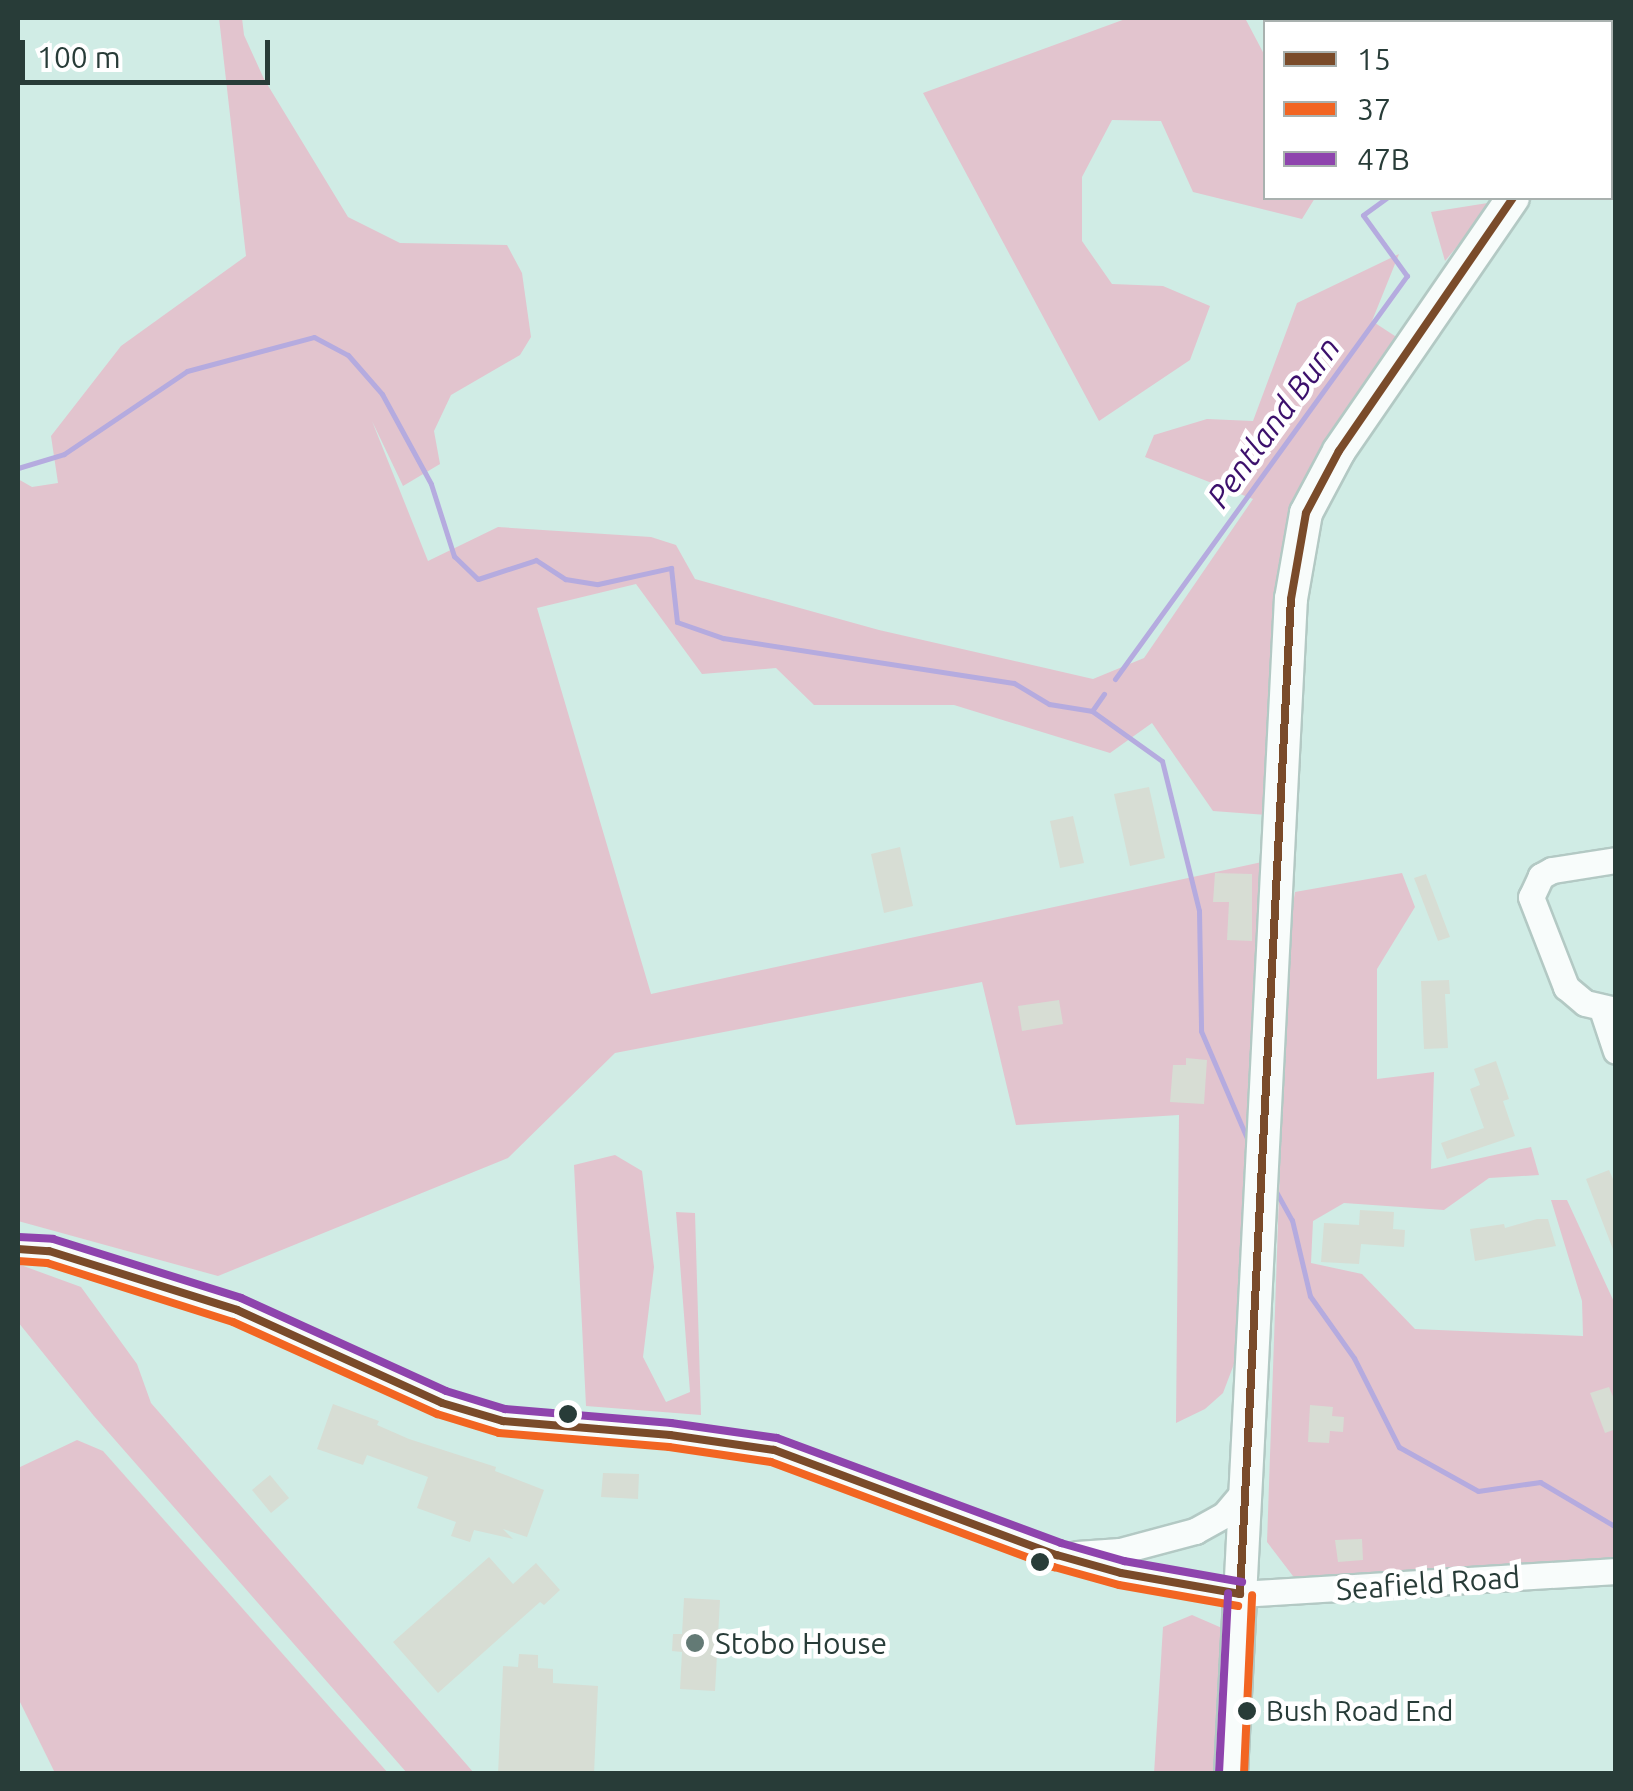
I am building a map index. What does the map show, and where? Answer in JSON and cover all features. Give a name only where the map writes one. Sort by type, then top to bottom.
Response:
[{"type":"main road","points":[[1231,1774],[1291,599],[1306,512],[1339,451],[1512,200]]},
{"type":"street","points":[[1616,860],[1552,870],[1541,876],[1531,898],[1566,987],[1585,1003],[1609,1009],[1616,1051]]},
{"type":"street","name":"Seafield Road","points":[[18,1248],[49,1251],[237,1310],[442,1403],[503,1422],[670,1436],[774,1450],[1056,1555],[1121,1572],[1240,1594],[1616,1571]]},
{"type":"street","points":[[1056,1555],[1120,1551],[1178,1537],[1224,1515],[1246,1489]]},
{"type":"shaded area","points":[[219,18],[242,18],[244,35],[264,79],[348,217],[400,243],[507,245],[522,273],[531,337],[520,355],[451,395],[434,431],[440,464],[403,486],[372,421],[428,561],[498,527],[651,537],[676,545],[695,579],[879,630],[1093,679],[1144,658],[1253,499],[1145,457],[1154,435],[1207,419],[1253,421],[1297,303],[1399,254],[1372,321],[1398,338],[1290,507],[1267,815],[1213,811],[1152,723],[1110,753],[954,705],[814,705],[776,668],[702,674],[636,584],[537,608],[651,994],[1262,862],[1234,1364],[1223,1393],[1205,1409],[1176,1423],[1179,1115],[1016,1125],[982,982],[615,1053],[508,1158],[218,1276],[18,1221],[18,479],[32,487],[58,483],[51,436],[121,346],[246,256]]},
{"type":"shaded area","points":[[1128,18],[1245,18],[1263,52],[1263,200],[1314,200],[1302,219],[1193,192],[1161,121],[1112,120],[1082,177],[1082,241],[1112,284],[1163,286],[1210,306],[1190,360],[1099,421],[923,93]]},
{"type":"shaded area","points":[[1494,202],[1445,261],[1431,212]]},
{"type":"shaded area","points":[[1402,873],[1415,907],[1377,969],[1377,1079],[1434,1072],[1431,1169],[1531,1147],[1539,1175],[1489,1178],[1444,1210],[1344,1203],[1313,1221],[1311,1263],[1362,1274],[1415,1329],[1583,1336],[1582,1301],[1551,1200],[1567,1200],[1615,1304],[1615,1563],[1296,1580],[1267,1542],[1288,935],[1295,892]]},
{"type":"shaded area","points":[[615,1155],[642,1171],[654,1267],[643,1357],[666,1402],[690,1392],[676,1212],[695,1213],[701,1415],[586,1406],[574,1165]]},
{"type":"shaded area","points":[[18,1264],[81,1287],[137,1364],[151,1403],[474,1773],[407,1773],[94,1416],[18,1322]]},
{"type":"shaded area","points":[[77,1440],[103,1451],[388,1773],[55,1773],[18,1698],[18,1468]]},
{"type":"shaded area","points":[[1192,1615],[1222,1628],[1214,1773],[1154,1774],[1163,1627]]},
{"type":"building","points":[[1149,787],[1165,858],[1130,866],[1114,794]]},
{"type":"building","points":[[1073,816],[1084,863],[1060,868],[1050,821]]},
{"type":"building","points":[[900,847],[913,906],[884,913],[871,854]]},
{"type":"building","points":[[1215,873],[1252,874],[1252,941],[1227,940],[1229,902],[1213,902]]},
{"type":"building","points":[[1426,874],[1450,937],[1438,941],[1414,878]]},
{"type":"building","points":[[1449,980],[1450,994],[1445,994],[1448,1048],[1424,1049],[1421,981]]},
{"type":"building","points":[[1059,1000],[1063,1024],[1022,1031],[1018,1006]]},
{"type":"building","points":[[1186,1058],[1207,1060],[1204,1104],[1170,1102],[1173,1065],[1186,1065]]},
{"type":"building","points":[[1496,1061],[1509,1099],[1503,1101],[1515,1136],[1447,1159],[1441,1143],[1484,1128],[1470,1089],[1480,1085],[1474,1069]]},
{"type":"building","points":[[1609,1170],[1616,1186],[1614,1252],[1586,1179]]},
{"type":"building","points":[[1360,1210],[1394,1212],[1393,1229],[1405,1230],[1404,1247],[1361,1244],[1359,1264],[1321,1262],[1324,1223],[1359,1225]]},
{"type":"building","points":[[1548,1219],[1556,1246],[1475,1261],[1470,1229],[1504,1224],[1505,1228]]},
{"type":"building","points":[[1609,1387],[1616,1404],[1616,1429],[1605,1433],[1590,1393]]},
{"type":"building","points":[[333,1404],[379,1421],[377,1425],[409,1439],[496,1467],[495,1471],[544,1490],[527,1537],[503,1529],[513,1539],[474,1530],[470,1542],[451,1536],[456,1522],[417,1508],[428,1477],[367,1455],[363,1465],[317,1449]]},
{"type":"building","points":[[1310,1405],[1333,1407],[1332,1416],[1344,1417],[1343,1432],[1330,1431],[1329,1443],[1308,1442]]},
{"type":"building","points":[[603,1473],[639,1474],[638,1499],[601,1497]]},
{"type":"building","points":[[270,1475],[289,1498],[271,1513],[252,1490]]},
{"type":"building","points":[[1362,1539],[1363,1560],[1338,1562],[1335,1540]]},
{"type":"building","points":[[489,1557],[513,1584],[536,1563],[560,1590],[544,1605],[540,1602],[438,1693],[393,1642]]},
{"type":"building","name":"Stobo House","points":[[684,1598],[720,1600],[715,1691],[680,1689],[682,1652],[672,1651],[673,1634],[682,1634]]},
{"type":"building","points":[[519,1654],[538,1655],[538,1668],[553,1669],[553,1683],[598,1686],[594,1774],[498,1774],[503,1666],[518,1667]]},
{"type":"waterway","name":"Pentland Burn","points":[[1115,679],[1407,276],[1363,215],[1383,200]]},
{"type":"waterway","points":[[18,468],[64,454],[187,371],[314,337],[348,355],[382,394],[431,484],[454,556],[478,579],[536,560],[565,579],[598,584],[671,568],[677,622],[723,638],[1014,683],[1049,704],[1092,711],[1162,761],[1199,911],[1201,1031],[1249,1143]]},
{"type":"waterway","name":"Pentland Burn","points":[[1092,711],[1104,694]]},
{"type":"waterway","points":[[1274,1188],[1292,1220],[1310,1296],[1354,1358],[1399,1447],[1478,1491],[1540,1482],[1616,1527]]},
{"type":"transit line","name":"15","points":[[1240,1594],[1291,599],[1306,513],[1339,451],[1512,200]]},
{"type":"transit line","name":"47B","points":[[19,1237],[53,1239],[241,1298],[446,1391],[505,1409],[671,1423],[777,1438],[1061,1543],[1124,1561],[1242,1582]]},
{"type":"transit line","name":"15","points":[[18,1249],[49,1251],[237,1310],[442,1403],[503,1421],[670,1435],[774,1450],[1057,1555],[1121,1573],[1240,1594]]},
{"type":"transit line","name":"37","points":[[18,1261],[47,1263],[233,1322],[437,1414],[499,1433],[669,1447],[771,1462],[1054,1567],[1119,1585],[1238,1606]]},
{"type":"transit line","name":"47B","points":[[1219,1773],[1228,1593]]},
{"type":"transit line","name":"37","points":[[1244,1774],[1252,1595]]},
{"type":"place","name":"Stobo House","points":[[695,1643]]},
{"type":"place","name":"Bush Road End","points":[[1247,1711]]}]
